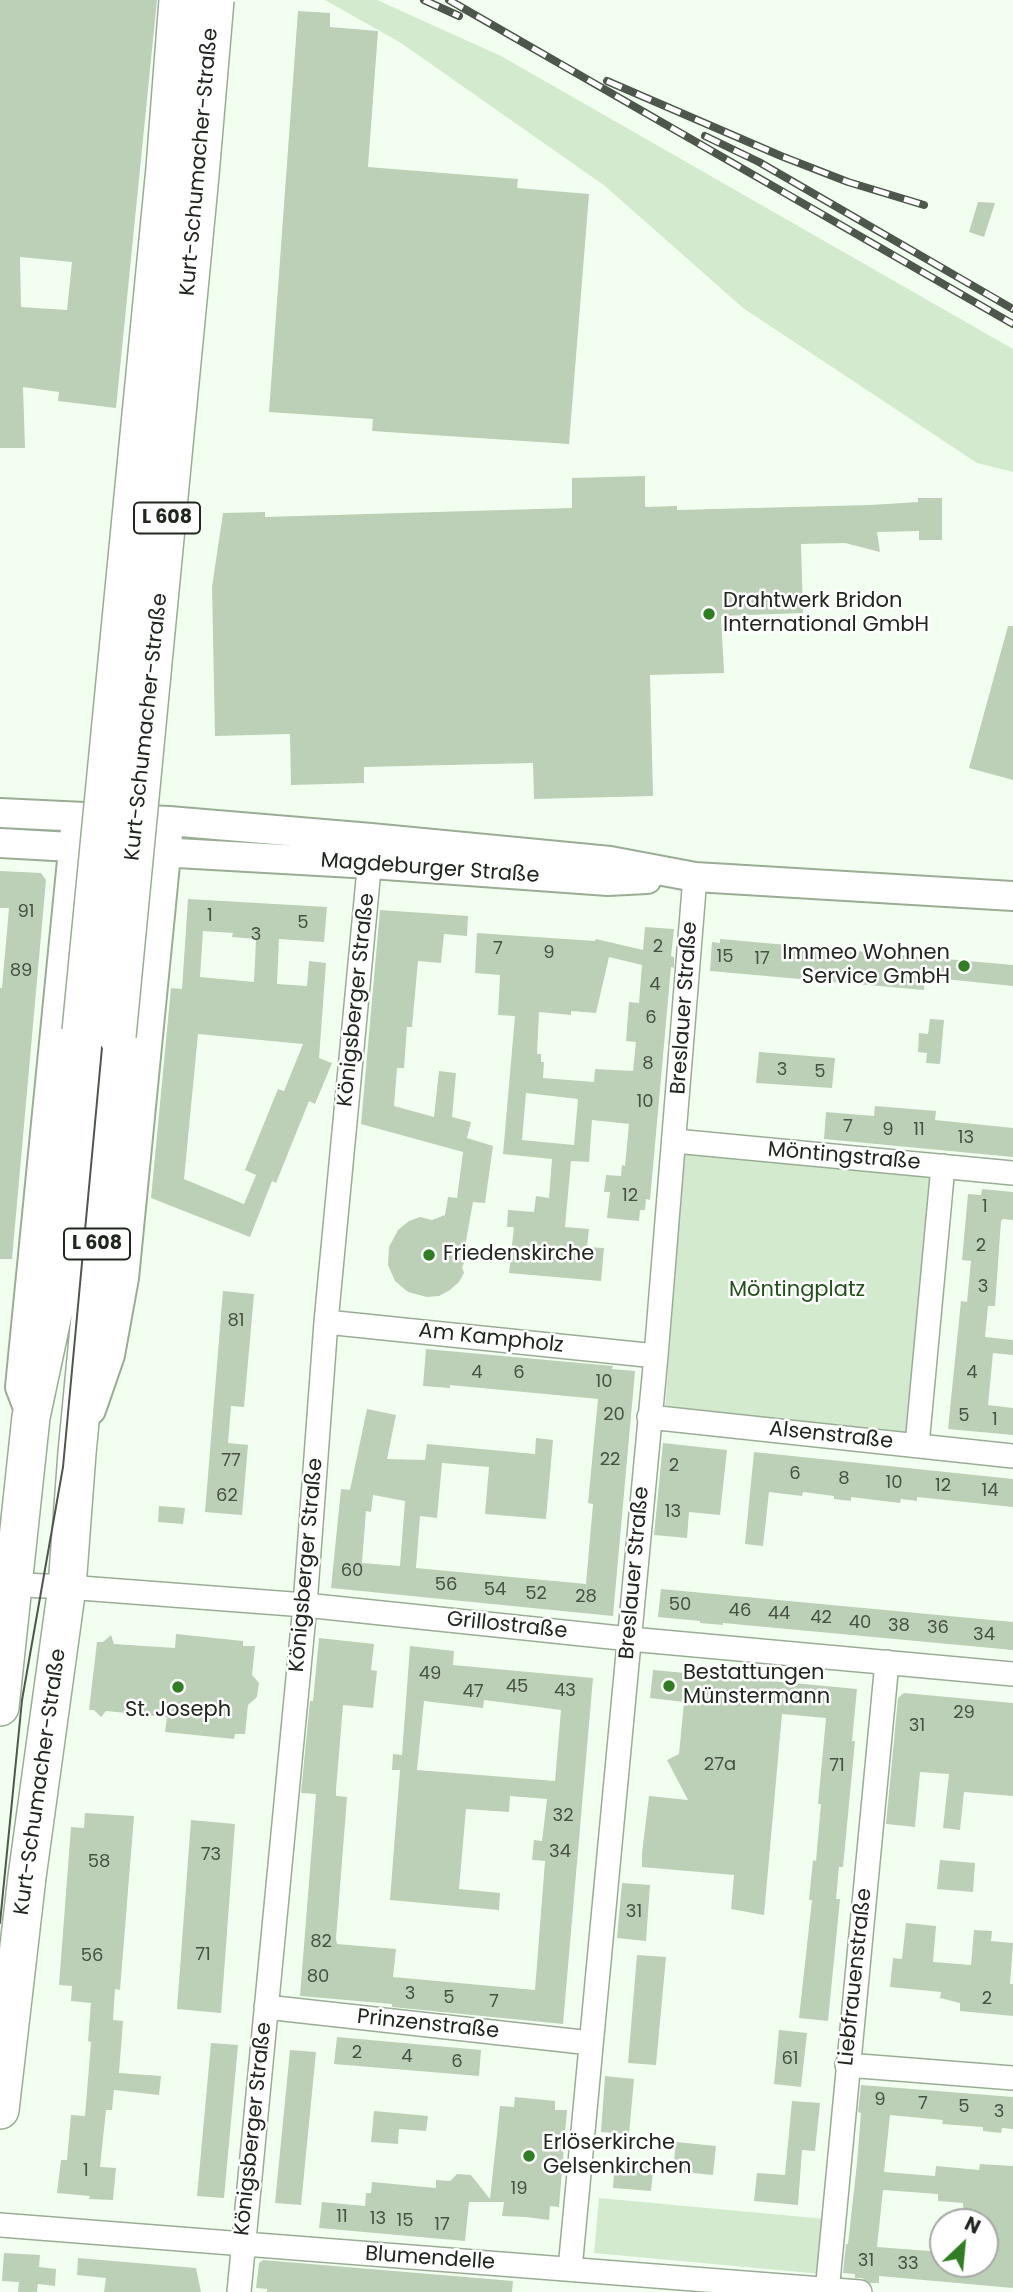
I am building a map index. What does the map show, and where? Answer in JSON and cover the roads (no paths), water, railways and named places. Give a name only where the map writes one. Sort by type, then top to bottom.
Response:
[{"type":"main road","name":"Kurt-Schumacher-Straße","points":[[0,1707],[7,1585],[31,1417],[54,1309],[164,182],[178,0]]},
{"type":"main road","name":"Kurt-Schumacher-Straße","points":[[0,2110],[27,1877],[67,1587],[77,1453],[215,0]]},
{"type":"street","name":"Magdeburger Straße","points":[[0,813],[169,821],[371,851],[608,881],[695,877],[1013,896]]},
{"type":"street","name":"Kurt-Schumacher-Straße","points":[[31,1417],[20,1387],[76,815]]},
{"type":"street","name":"Kurt-Schumacher-Straße","points":[[77,1453],[110,1355],[124,1278],[169,821]]},
{"type":"street","name":"Magdeburger Straße","points":[[0,843],[166,852],[371,851]]},
{"type":"street","name":"Königsberger Straße","points":[[239,2292],[371,851]]},
{"type":"street","name":"Breslauer Straße","points":[[570,2269],[656,1356],[695,877]]},
{"type":"street","name":"Möntingstraße","points":[[675,1141],[1013,1173]]},
{"type":"street","points":[[917,1446],[943,1166]]},
{"type":"street","name":"Am Kampholz","points":[[326,1322],[656,1356]]},
{"type":"street","name":"Alsenstraße","points":[[649,1417],[1013,1456]]},
{"type":"street","name":"Grillostraße","points":[[7,1585],[304,1605],[630,1639],[1013,1674]]},
{"type":"street","name":"Liebfrauenstraße","points":[[827,2290],[887,1662]]},
{"type":"street","name":"Prinzenstraße","points":[[266,2007],[591,2043]]},
{"type":"street","points":[[847,2065],[1013,2078]]},
{"type":"street","name":"Blumendelle","points":[[0,2225],[860,2292]]},
{"type":"tram line","points":[[0,1923],[22,1700],[63,1467],[120,854],[133,744],[200,0]]},
{"type":"railway","points":[[424,0],[459,16]]},
{"type":"railway","points":[[449,0],[1013,324]]},
{"type":"railway","points":[[607,81],[781,156],[848,182],[924,205]]},
{"type":"railway","points":[[705,136],[759,162],[1013,309]]},
{"type":"place","name":"Drahtwerk Bridon International GmbH","points":[[709,614]]},
{"type":"place","name":"Immeo Wohnen Service GmbH","points":[[964,966]]},
{"type":"place","name":"Friedenskirche","points":[[429,1255]]},
{"type":"place","name":"Bestattungen Münstermann","points":[[669,1686]]},
{"type":"place","name":"St. Joseph","points":[[178,1687]]},
{"type":"place","name":"Erlöserkirche Gelsenkirchen","points":[[529,2156]]},
{"type":"park label","name":"Möntingplatz","points":[[797,1291]]}]
